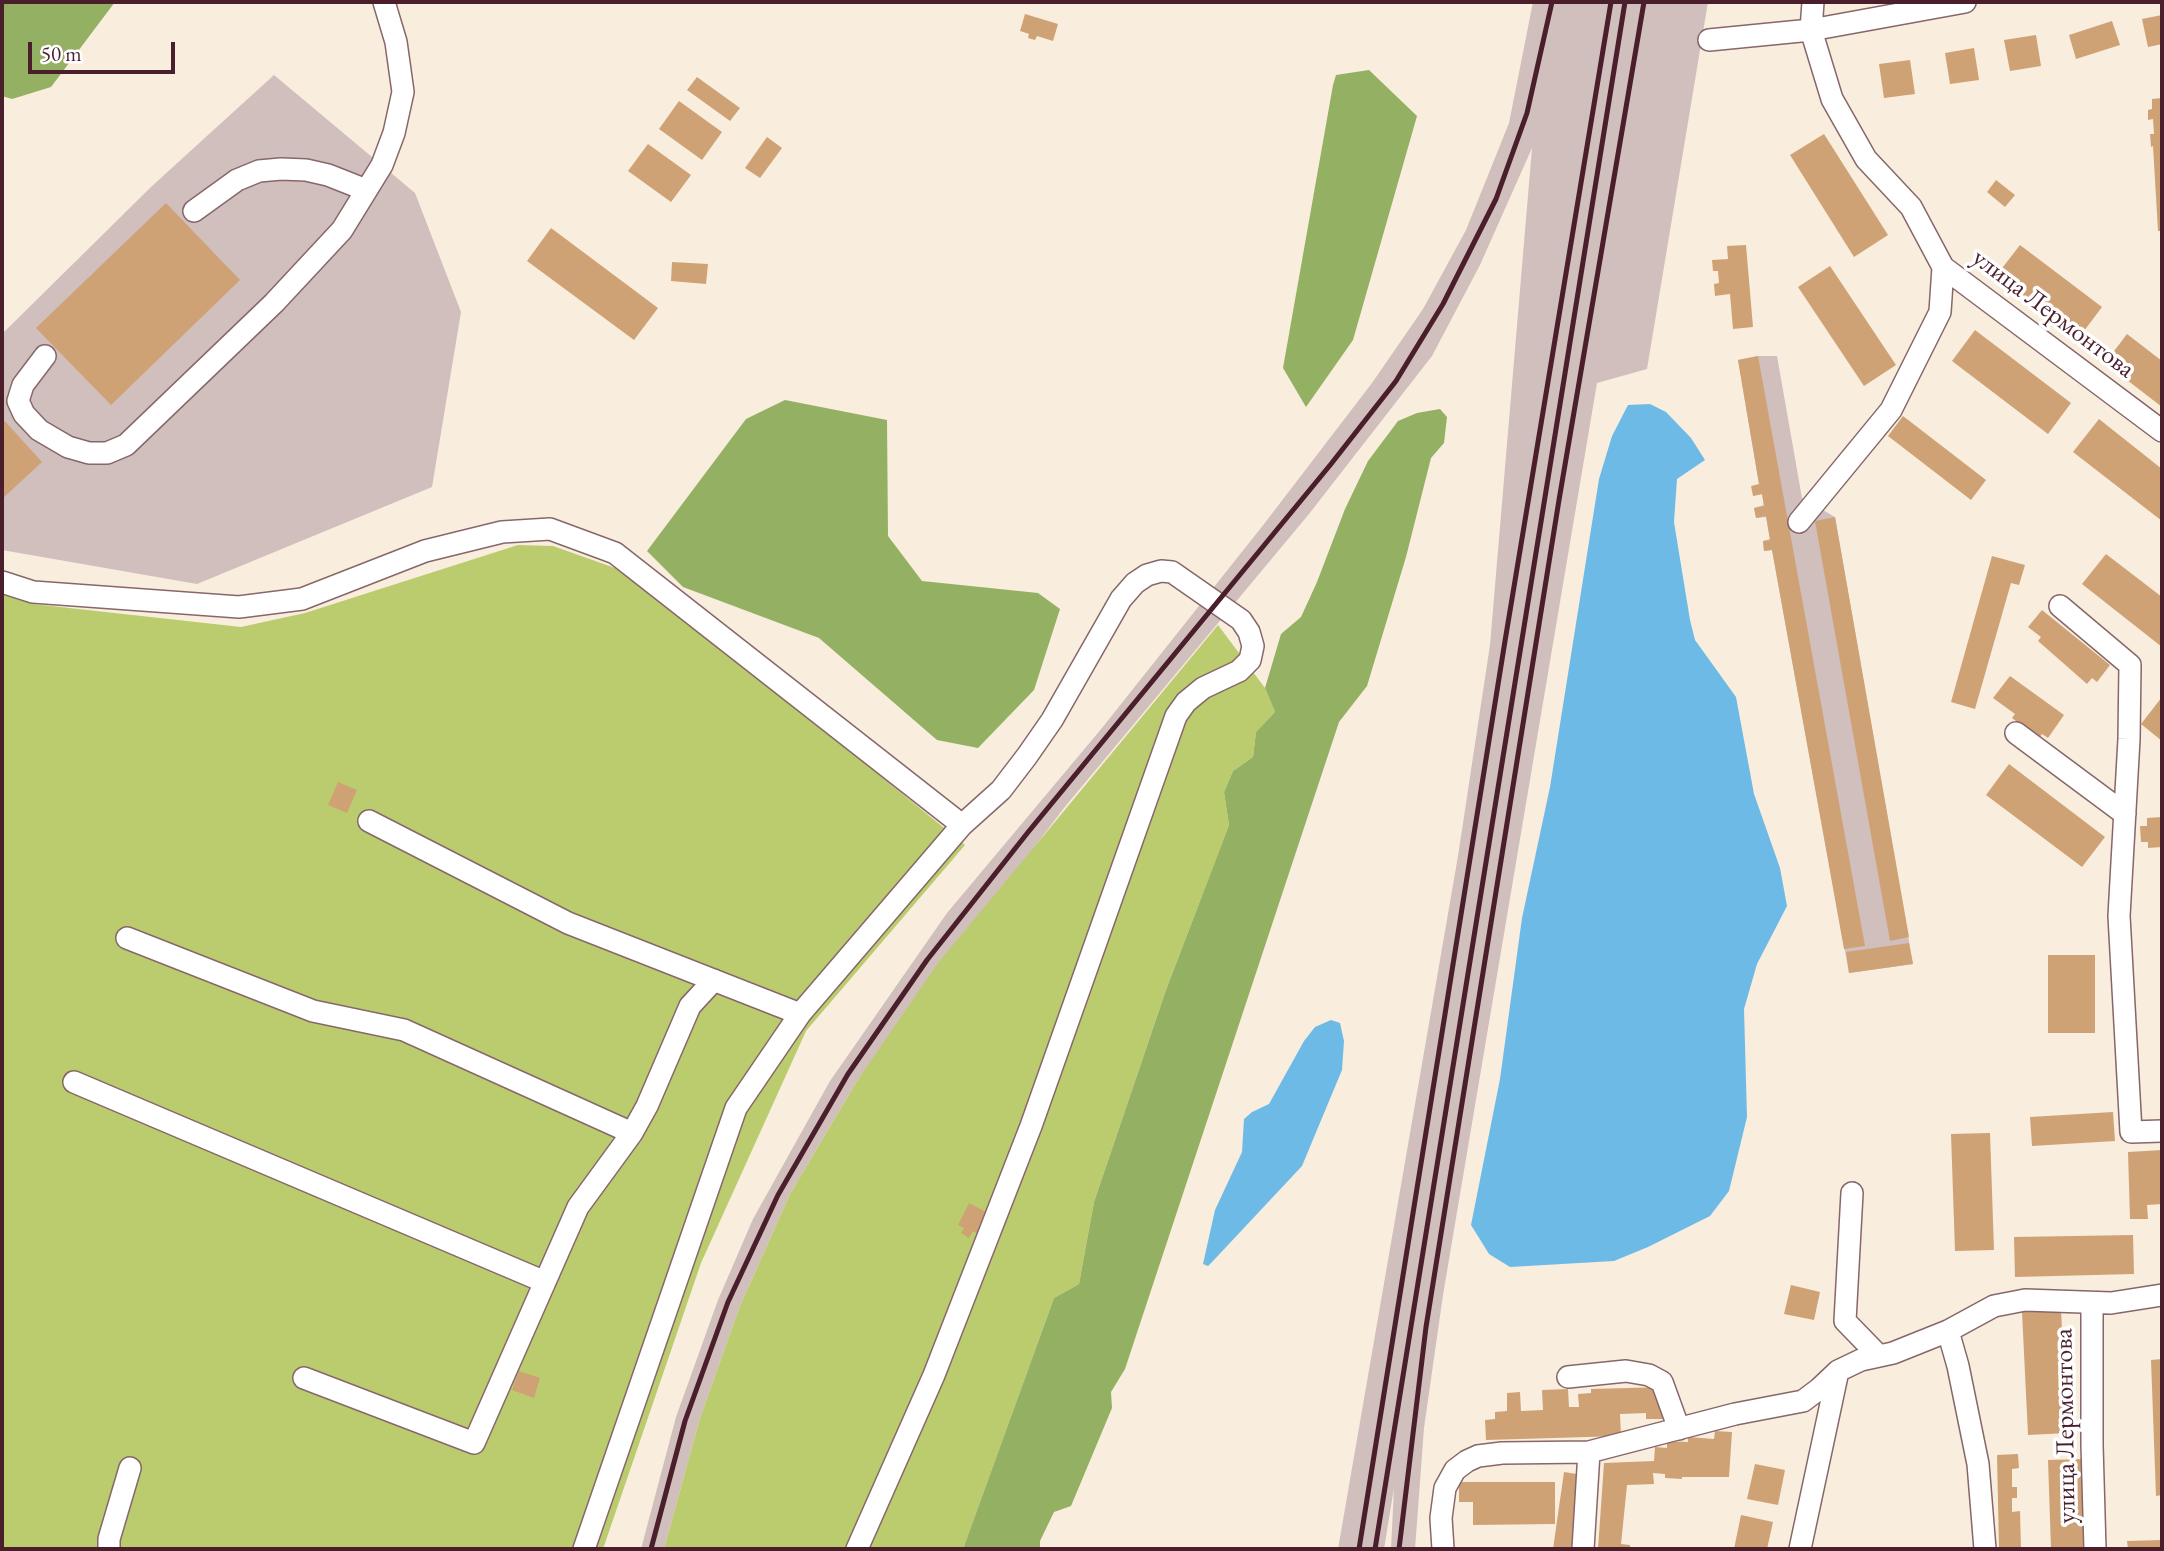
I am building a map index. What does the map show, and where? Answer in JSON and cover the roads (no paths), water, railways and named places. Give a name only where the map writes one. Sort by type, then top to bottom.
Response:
[{"type":"street","points":[[44,356],[23,385],[18,401],[24,414],[39,430],[79,450],[107,453],[126,445],[274,303],[342,230],[382,165],[394,133],[403,92],[396,42],[384,2]]},
{"type":"street","points":[[1799,522],[1891,410],[1940,312],[1944,267],[1911,207],[1866,159],[1832,99],[1811,30],[1813,2]]},
{"type":"street","points":[[1709,40],[1811,30],[1880,10],[1965,2]]},
{"type":"street","points":[[194,211],[237,180],[259,171],[306,170],[328,175],[366,190]]},
{"type":"street","name":"улица Лермонтова","points":[[1944,267],[2162,431]]},
{"type":"street","points":[[2,582],[33,593],[239,607],[302,598],[425,551],[502,533],[550,529],[615,553],[962,825]]},
{"type":"street","points":[[584,1549],[736,1108],[800,1014],[962,825],[1001,790],[1027,756],[1052,720],[1121,600],[1135,583],[1147,575],[1161,571],[1172,572],[1241,620],[1250,632],[1253,646],[1251,660],[1239,671],[1203,688],[1186,702],[1177,716],[1031,1126],[934,1375],[857,1549]]},
{"type":"street","points":[[2060,606],[2130,665],[2119,916],[2131,1132],[2162,1131]]},
{"type":"street","points":[[2016,733],[2125,814]]},
{"type":"street","points":[[369,821],[568,923],[800,1014]]},
{"type":"street","points":[[127,937],[313,1011],[404,1030],[632,1133]]},
{"type":"street","points":[[304,1378],[474,1443],[578,1208],[632,1133],[647,1106],[690,1006],[714,980]]},
{"type":"street","points":[[74,1082],[545,1282]]},
{"type":"street","points":[[1852,1193],[1845,1321],[1879,1356]]},
{"type":"street","points":[[1443,1549],[1441,1518],[1445,1488],[1455,1470],[1478,1456],[1502,1453],[1589,1452],[1735,1414],[1802,1401],[1838,1371],[1861,1360],[1948,1331],[1994,1306],[2025,1300],[2111,1303],[2162,1295]]},
{"type":"street","name":"улица Лермонтова","points":[[2092,1303],[2095,1549]]},
{"type":"street","points":[[1948,1331],[1978,1464],[1985,1549]]},
{"type":"street","points":[[1568,1377],[1626,1371],[1649,1375],[1662,1382],[1679,1429]]},
{"type":"street","points":[[1800,1549],[1838,1371]]},
{"type":"street","points":[[1583,1549],[1589,1452]]},
{"type":"street","points":[[109,1549],[109,1539],[130,1468]]},
{"type":"water","points":[[1650,404],[1666,412],[1691,438],[1705,460],[1677,479],[1674,522],[1690,620],[1695,640],[1736,697],[1754,794],[1780,868],[1787,906],[1757,964],[1744,1009],[1747,1117],[1729,1191],[1710,1216],[1614,1261],[1510,1267],[1489,1254],[1471,1225],[1500,1079],[1522,918],[1550,787],[1599,479],[1612,436],[1628,405]]},
{"type":"water","points":[[1331,1020],[1340,1023],[1344,1041],[1342,1070],[1302,1166],[1208,1266],[1203,1264],[1215,1210],[1242,1152],[1244,1119],[1269,1104],[1304,1041],[1315,1027]]},
{"type":"railway","points":[[651,1549],[685,1421],[728,1302],[778,1195],[848,1074],[927,960],[1029,831],[1396,381],[1443,304],[1496,199],[1527,113],[1552,2]]},
{"type":"railway","points":[[1359,1549],[1611,2]]},
{"type":"railway","points":[[1375,1549],[1625,2]]},
{"type":"railway","points":[[1399,1549],[1426,1327],[1559,500],[1644,2]]}]
